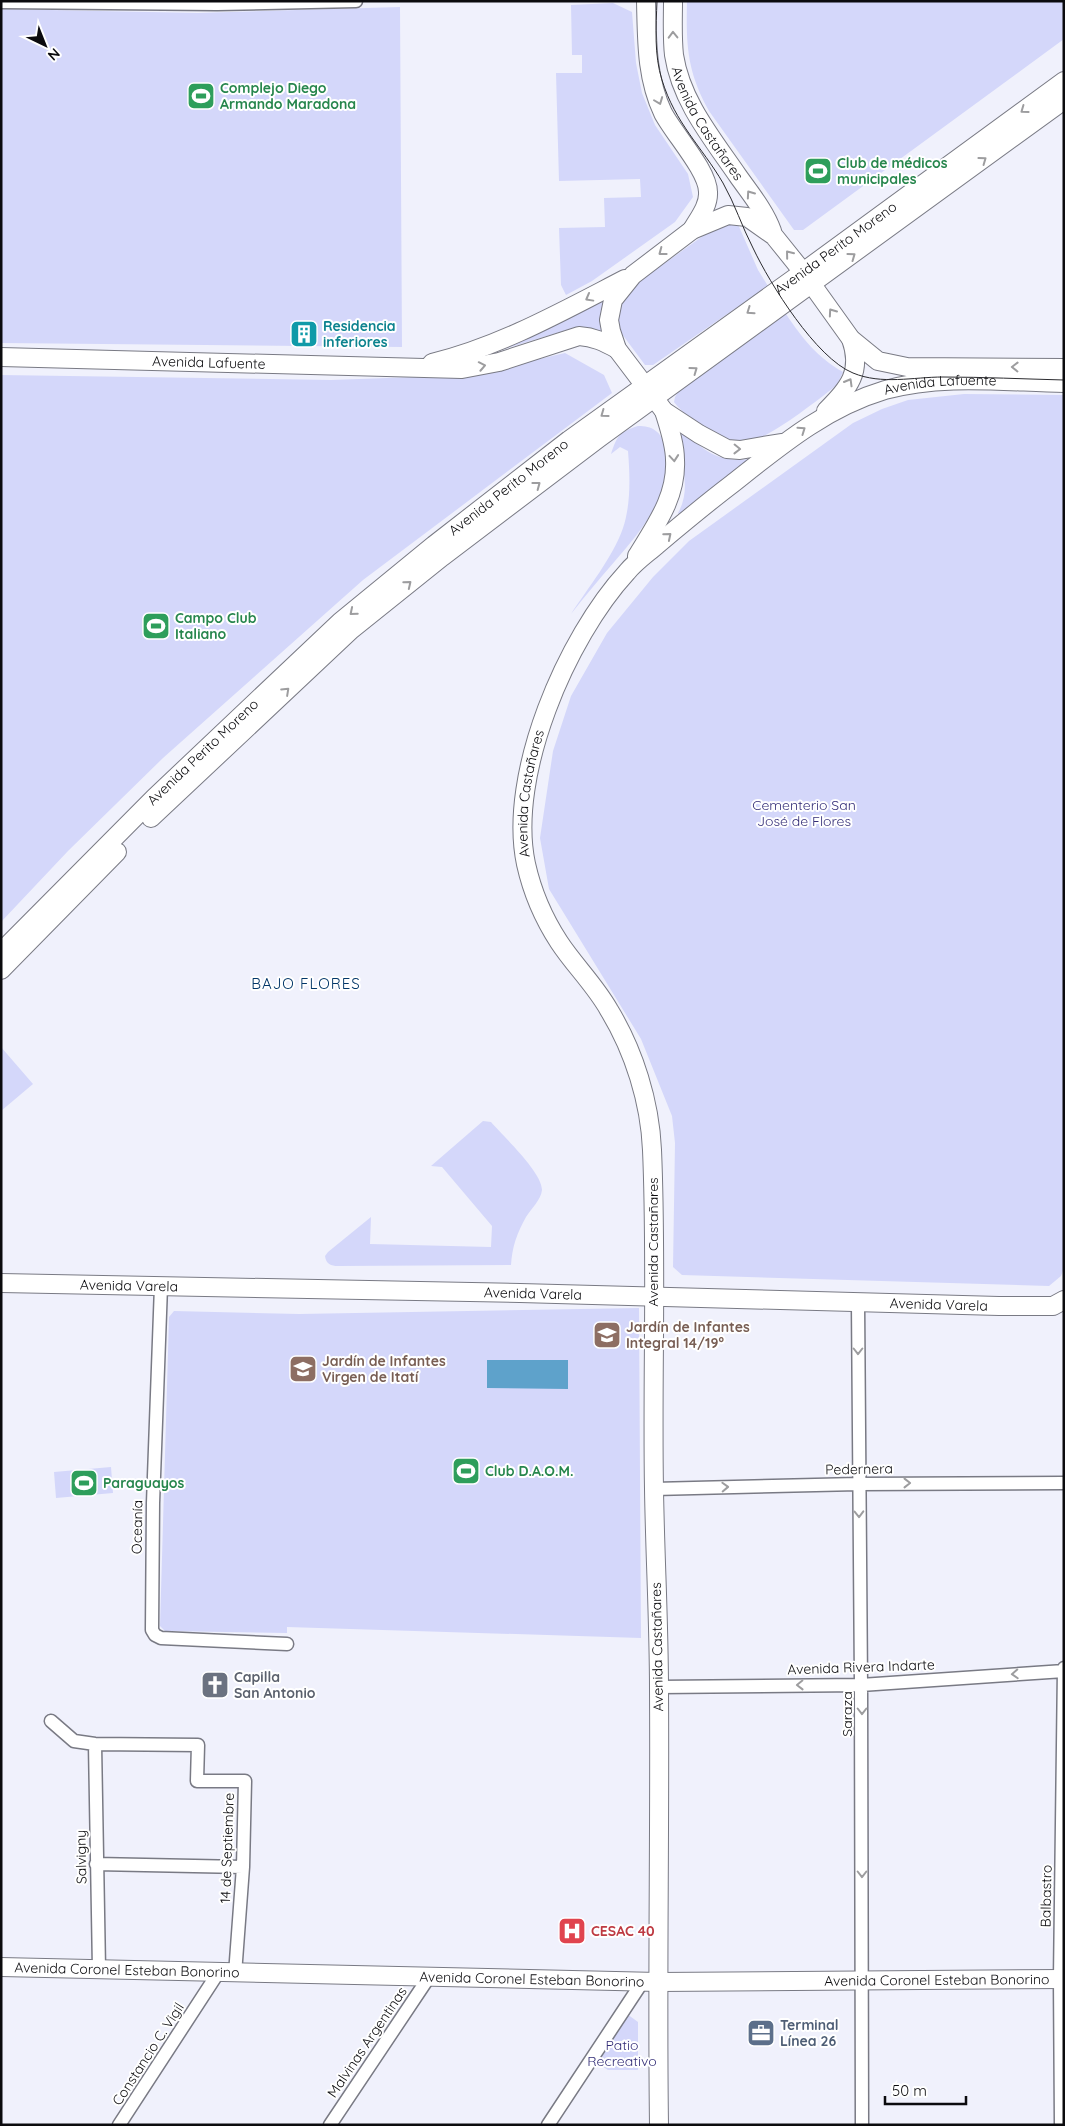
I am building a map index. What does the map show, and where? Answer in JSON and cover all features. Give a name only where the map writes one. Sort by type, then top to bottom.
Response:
[{"type":"main road","points":[[646,1],[647,53],[654,90],[663,113],[707,184],[708,199],[692,230]]},
{"type":"main road","name":"Avenida Castañares","points":[[674,1],[673,38],[675,56],[687,96],[698,117],[763,212],[774,236]]},
{"type":"main road","name":"Avenida Perito Moreno","points":[[1,970],[159,809],[351,630],[442,557],[599,438],[654,399],[1064,81]]},
{"type":"main road","name":"Avenida Perito Moreno","points":[[808,278],[1064,100]]},
{"type":"main road","points":[[654,399],[617,349],[609,320],[610,309],[618,291],[632,275],[692,230],[728,215],[739,215],[754,220],[774,236]]},
{"type":"main road","name":"Avenida Lafuente","points":[[774,236],[808,278],[851,339],[878,361],[892,366],[1064,368]]},
{"type":"main road","name":"Avenida Lafuente","points":[[416,367],[454,358],[502,339],[573,307],[632,275]]},
{"type":"main road","name":"Avenida Lafuente","points":[[1,357],[462,369],[480,367],[579,336],[590,336],[602,340],[617,349]]},
{"type":"main road","name":"Avenida Lafuente","points":[[821,417],[842,394],[854,373],[856,359],[851,339]]},
{"type":"main road","name":"Avenida Lafuente","points":[[654,399],[707,439],[727,449],[740,450],[784,443],[821,417],[863,398],[919,383],[950,381],[1064,383]]},
{"type":"main road","name":"Avenida Castañares","points":[[654,399],[676,459],[671,495],[631,567],[596,610],[575,645],[558,679],[544,717],[533,756],[523,815],[523,842],[526,865],[543,914],[559,942],[609,1010],[628,1046],[642,1088],[652,1146],[654,1489],[659,1687],[651,1981],[659,2125]]},
{"type":"main road","name":"Avenida Perito Moreno","points":[[1,952],[154,798],[340,622],[441,539],[569,440],[654,399]]},
{"type":"main road","name":"Avenida Castañares","points":[[631,567],[784,443]]},
{"type":"main road","name":"Avenida Varela","points":[[1,1283],[1044,1306],[1053,1306],[1064,1300]]},
{"type":"main road","name":"Avenida Coronel Esteban Bonorino","points":[[3,1970],[99,1969],[218,1974],[651,1981],[1062,1979]]},
{"type":"street","points":[[1,2],[217,3],[356,1]]},
{"type":"street","name":"Oceanía","points":[[161,1286],[153,1503],[152,1630],[155,1636],[161,1638],[288,1644]]},
{"type":"street","name":"Saraza","points":[[858,1303],[858,1484],[862,1685],[862,2125]]},
{"type":"street","name":"Pedernera","points":[[654,1489],[858,1484],[1064,1483]]},
{"type":"street","name":"Avenida Rivera Indarte","points":[[659,1687],[862,1685],[1064,1670]]},
{"type":"street","name":"Balbastro","points":[[1061,2125],[1064,1670]]},
{"type":"street","name":"14 de Septiembre","points":[[51,1721],[74,1742],[198,1745],[197,1781],[245,1782],[243,1867],[235,1974]]},
{"type":"street","name":"Salvigny","points":[[95,1744],[99,1969]]},
{"type":"street","points":[[96,1864],[243,1867]]},
{"type":"street","name":"Constancio C. Vigil","points":[[119,2125],[218,1974]]},
{"type":"street","name":"Malvinas Argentinas","points":[[330,2125],[429,1977]]},
{"type":"street","points":[[548,2125],[651,1981]]},
{"type":"green space","name":"Club de médicos municipales","points":[[687,1],[1064,1],[1064,39],[803,230],[794,230],[709,111],[702,97],[689,58]]},
{"type":"green space","points":[[613,3],[632,12],[636,63],[642,93],[655,125],[688,174],[693,197],[675,222],[592,281],[566,295],[561,285],[559,228],[605,227],[604,198],[641,197],[640,179],[559,181],[556,73],[582,73],[582,55],[572,55],[571,5]]},
{"type":"green space","name":"Complejo Diego Armando Maradona","points":[[400,7],[402,347],[1,343],[1,9],[198,13]]},
{"type":"green space","points":[[737,222],[758,270],[768,286],[653,365],[645,365],[616,326],[617,304],[633,286],[721,223]]},
{"type":"green space","points":[[605,293],[602,313],[606,333],[589,328],[570,329],[478,357]]},
{"type":"green space","points":[[786,314],[811,346],[825,360],[843,372],[837,385],[772,432],[745,444],[735,444],[725,440],[691,418],[674,402],[678,392]]},
{"type":"green space","name":"Campo Club Italiano","points":[[565,353],[604,375],[612,393],[363,580],[163,758],[68,851],[1,922],[1,375],[331,380],[471,375]]},
{"type":"green space","name":"Cementerio San José de Flores","points":[[964,394],[1064,395],[1064,1268],[1061,1276],[1049,1286],[682,1275],[673,1267],[675,1143],[672,1116],[641,1039],[549,889],[540,838],[553,751],[571,696],[607,633],[653,577],[689,541],[853,423],[882,409],[908,400]]},
{"type":"green space","points":[[638,426],[655,430],[665,446],[667,463],[661,494],[636,536],[571,614],[607,561],[623,528],[629,500],[628,451],[620,447],[611,454],[620,436],[627,430]]},
{"type":"green space","points":[[678,427],[710,453],[727,459],[750,459],[679,516],[678,513],[685,492],[685,481]]},
{"type":"green space","points":[[1,1047],[33,1084],[1,1111]]},
{"type":"green space","points":[[483,1121],[491,1122],[521,1154],[536,1174],[542,1190],[540,1197],[526,1217],[518,1234],[512,1252],[511,1265],[338,1266],[328,1263],[325,1256],[328,1252],[371,1217],[370,1244],[491,1247],[492,1226],[442,1167],[431,1166]]},
{"type":"green space","name":"Club D.A.O.M.","points":[[639,1308],[641,1638],[287,1627],[287,1633],[165,1631],[160,1626],[169,1317],[174,1311],[299,1314]]},
{"type":"green space","name":"Paraguayos","points":[[111,1467],[113,1493],[56,1498],[54,1472]]},
{"type":"green space","name":"Patio Recreativo","points":[[627,2014],[638,2022],[638,2070],[608,2070],[597,2063]]},
{"type":"shaded area","points":[[487,1360],[568,1360],[568,1389],[487,1388]]},
{"type":"tram line","points":[[657,1],[656,41],[658,61],[667,95],[681,122],[723,183],[749,240],[771,281],[796,318],[824,352],[839,365],[853,373],[875,379],[898,380],[958,377],[1064,380]]},
{"type":"place","name":"Complejo Diego Armando Maradona","points":[[201,96]]},
{"type":"place","name":"Club de médicos municipales","points":[[818,171]]},
{"type":"place","name":"Residencia inferiores","points":[[304,334]]},
{"type":"place","name":"Campo Club Italiano","points":[[156,626]]},
{"type":"place","name":"Jardín de Infantes Integral 14/19°","points":[[607,1335]]},
{"type":"place","name":"Jardín de Infantes Virgen de Itatí","points":[[303,1369]]},
{"type":"place","name":"Club D.A.O.M.","points":[[466,1471]]},
{"type":"place","name":"Paraguayos","points":[[84,1483]]},
{"type":"place","name":"Capilla San Antonio","points":[[215,1685]]},
{"type":"place","name":"CESAC 40","points":[[572,1931]]},
{"type":"place","name":"Terminal Línea 26","points":[[761,2033]]},
{"type":"district","name":"BAJO FLORES","points":[[306,984]]}]
